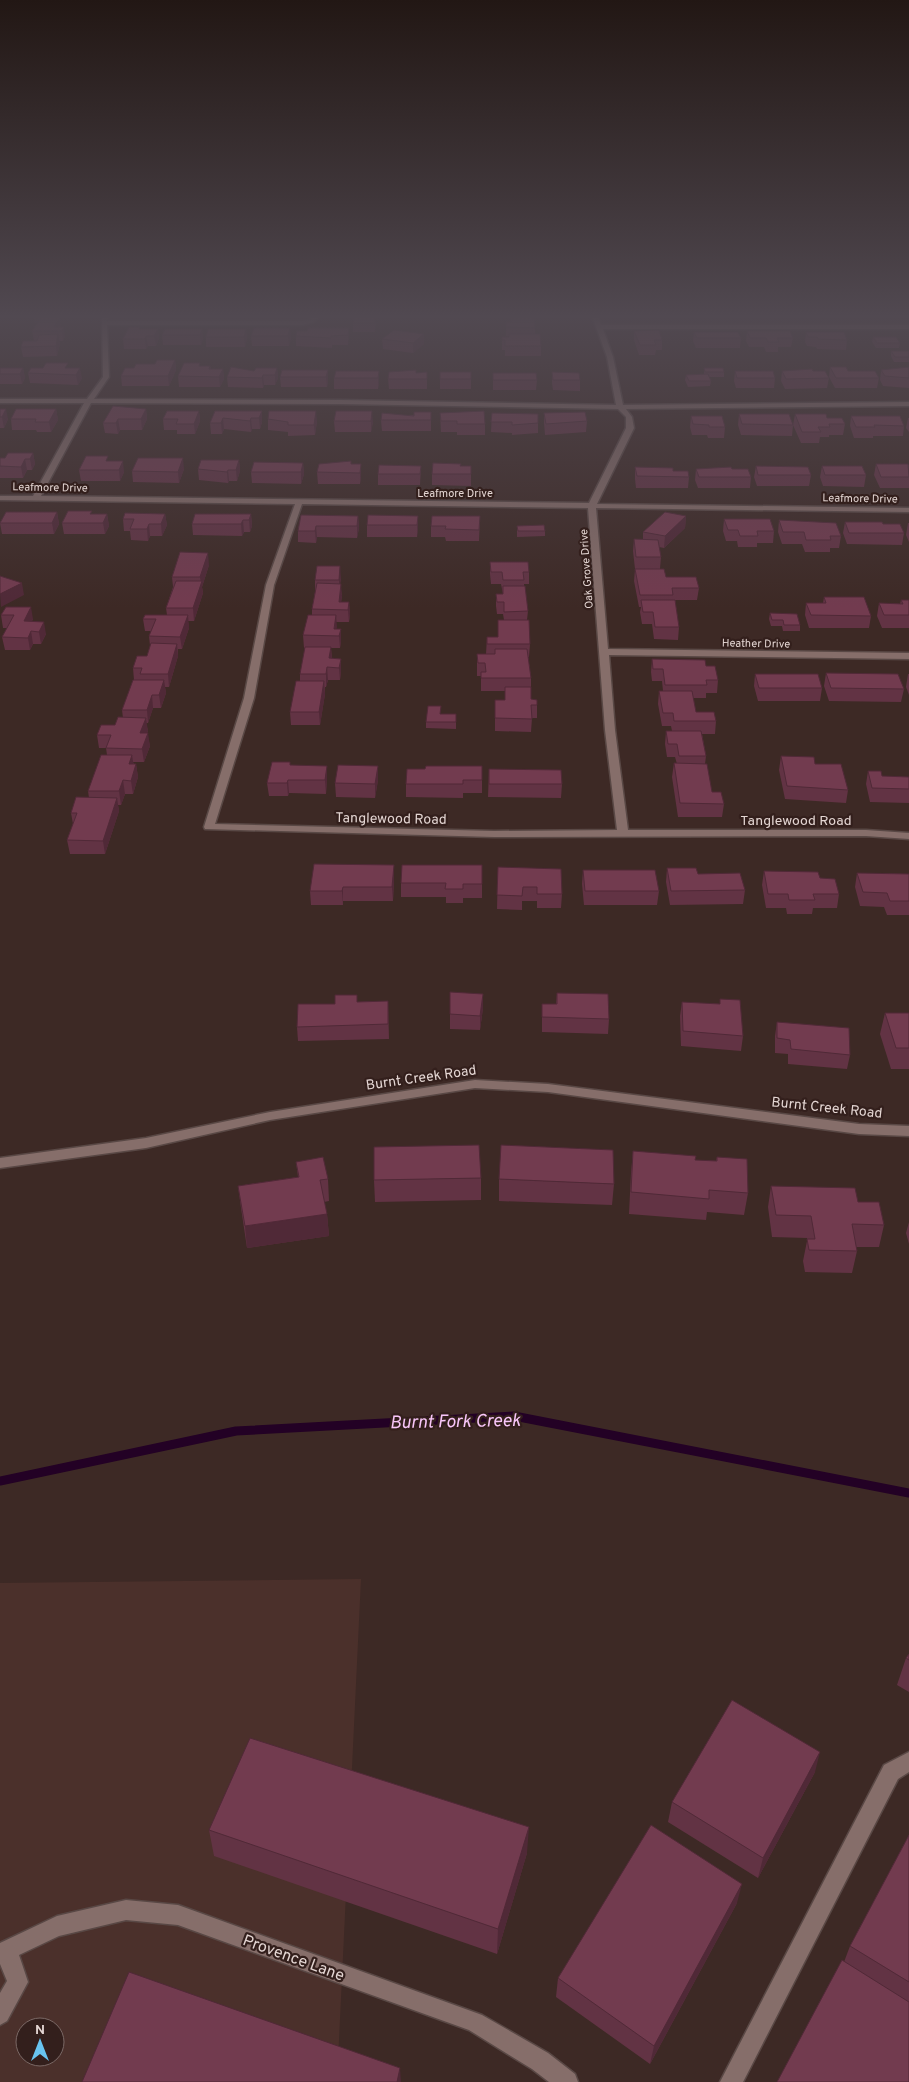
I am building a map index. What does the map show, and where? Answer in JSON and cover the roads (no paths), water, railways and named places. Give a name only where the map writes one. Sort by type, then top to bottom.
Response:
[{"type":"street","points":[[36,498],[83,413]]},
{"type":"street","points":[[592,505],[630,428],[629,417],[626,413]]},
{"type":"street","name":"Leafmore Drive","points":[[0,498],[909,510]]},
{"type":"street","name":"Tanglewood Road","points":[[299,503],[270,585],[249,698],[209,827],[494,834],[866,833],[909,836]]},
{"type":"street","name":"Oak Grove Drive","points":[[592,505],[603,652],[623,834]]},
{"type":"street","name":"Heather Drive","points":[[603,652],[909,656]]},
{"type":"street","name":"Burnt Creek Road","points":[[0,1163],[146,1143],[270,1116],[475,1084],[548,1088],[859,1129],[909,1131]]},
{"type":"street","points":[[731,2082],[891,1772],[909,1761]]},
{"type":"street","name":"Provence Lane","points":[[0,2014],[18,1982],[4,1952],[58,1926],[126,1910],[178,1915],[475,2022],[540,2061],[568,2082]]},
{"type":"waterway","name":"Burnt Fork Creek","points":[[0,1481],[236,1431],[514,1416],[909,1493]]}]
